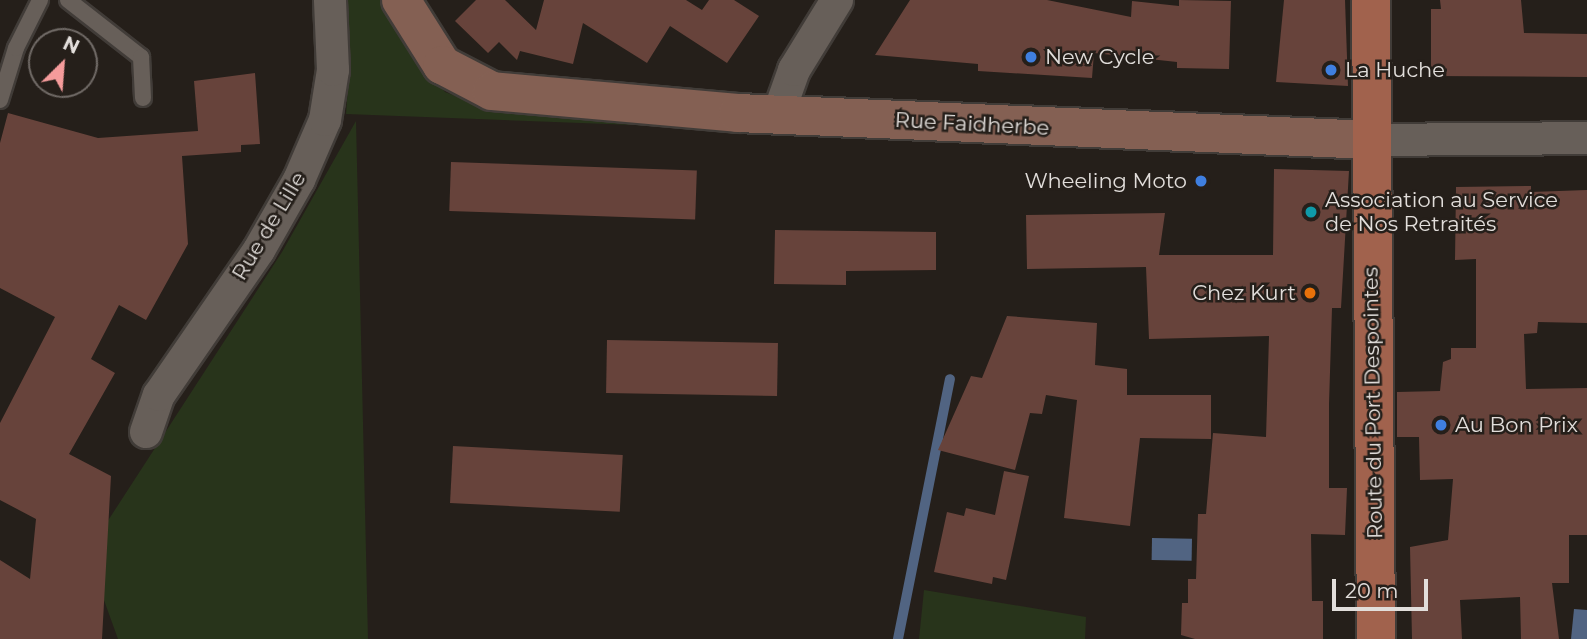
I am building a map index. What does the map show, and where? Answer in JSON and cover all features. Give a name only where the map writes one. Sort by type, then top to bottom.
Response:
[{"type":"main road","name":"Route du Port Despointes","points":[[1371,0],[1376,639]]},
{"type":"street","name":"Rue de Lille","points":[[146,432],[159,395],[259,250],[299,180],[325,120],[333,70],[330,0]]},
{"type":"street","name":"Rue Faidherbe","points":[[401,0],[442,65],[492,91],[778,115],[1371,140],[1587,138]]},
{"type":"street","points":[[778,115],[794,70],[837,0]]},
{"type":"lane","points":[[0,100],[16,48],[40,0]]},
{"type":"lane","points":[[68,0],[141,57],[143,98]]},
{"type":"green space","points":[[342,0],[380,0],[416,57],[445,92],[490,109],[713,128],[346,114],[350,59]]},
{"type":"green space","points":[[356,121],[368,639],[118,639],[87,553],[282,252]]},
{"type":"green space","points":[[924,590],[1086,617],[1085,639],[919,639]]},
{"type":"water","points":[[1152,538],[1192,539],[1192,561],[1152,560]]},
{"type":"water","points":[[1574,609],[1587,610],[1587,639],[1571,639]]},
{"type":"building","points":[[476,0],[505,0],[536,30],[544,0],[686,0],[702,10],[709,0],[734,0],[759,16],[727,63],[670,26],[647,63],[583,23],[573,64],[520,51],[517,60],[499,42],[488,53],[455,21]]},
{"type":"building","points":[[910,0],[1047,0],[1131,17],[1132,1],[1179,6],[1179,0],[1231,1],[1229,69],[1177,68],[1177,62],[1094,53],[1092,78],[978,71],[978,64],[875,55]]},
{"type":"building","points":[[1284,0],[1345,0],[1348,86],[1276,82]]},
{"type":"building","points":[[1440,0],[1521,0],[1524,33],[1587,34],[1587,77],[1431,76],[1431,9],[1441,9]]},
{"type":"building","points":[[255,73],[260,144],[241,145],[241,152],[182,156],[188,244],[146,320],[119,305],[91,359],[115,373],[69,454],[111,476],[102,639],[0,639],[0,560],[30,579],[36,519],[0,500],[0,423],[55,317],[0,288],[0,143],[8,113],[98,138],[198,131],[194,81]]},
{"type":"building","points":[[451,162],[697,171],[695,220],[449,211]]},
{"type":"building","points":[[1274,169],[1349,171],[1341,308],[1332,308],[1329,404],[1329,488],[1347,488],[1345,535],[1311,534],[1312,601],[1323,601],[1323,639],[1195,639],[1181,635],[1182,603],[1188,603],[1188,579],[1196,579],[1198,514],[1206,514],[1213,433],[1266,437],[1269,336],[1149,339],[1146,267],[1027,269],[1026,215],[1165,213],[1159,255],[1273,255]]},
{"type":"building","points":[[1531,186],[1531,192],[1587,190],[1587,323],[1538,322],[1537,333],[1524,334],[1526,389],[1587,388],[1587,535],[1569,535],[1569,583],[1552,583],[1559,639],[1521,639],[1520,597],[1460,600],[1462,639],[1412,639],[1410,547],[1448,540],[1453,479],[1420,480],[1419,437],[1397,437],[1397,392],[1440,391],[1443,362],[1451,359],[1451,348],[1476,348],[1476,259],[1455,260],[1456,187]]},
{"type":"building","points":[[775,230],[936,232],[936,270],[846,271],[846,285],[774,284]]},
{"type":"building","points":[[1007,316],[1097,323],[1095,365],[1127,369],[1127,395],[1211,395],[1211,439],[1140,438],[1130,526],[1064,518],[1077,400],[1046,395],[1042,414],[1030,413],[1015,470],[938,450],[971,376],[982,378]]},
{"type":"building","points":[[607,340],[778,343],[777,396],[606,393]]},
{"type":"building","points":[[453,446],[623,455],[620,512],[450,503]]},
{"type":"building","points":[[1004,471],[1029,476],[1006,580],[993,577],[992,584],[934,572],[947,512],[964,516],[966,508],[995,515]]},
{"type":"waterway","points":[[898,639],[950,379]]},
{"type":"place","name":"New Cycle","points":[[1031,57]]},
{"type":"place","name":"La Huche","points":[[1331,70]]},
{"type":"place","name":"Wheeling Moto","points":[[1201,181]]},
{"type":"place","name":"Association au Service de Nos Retraités","points":[[1311,212]]},
{"type":"place","name":"Chez Kurt","points":[[1310,293]]},
{"type":"place","name":"Au Bon Prix","points":[[1441,425]]}]
